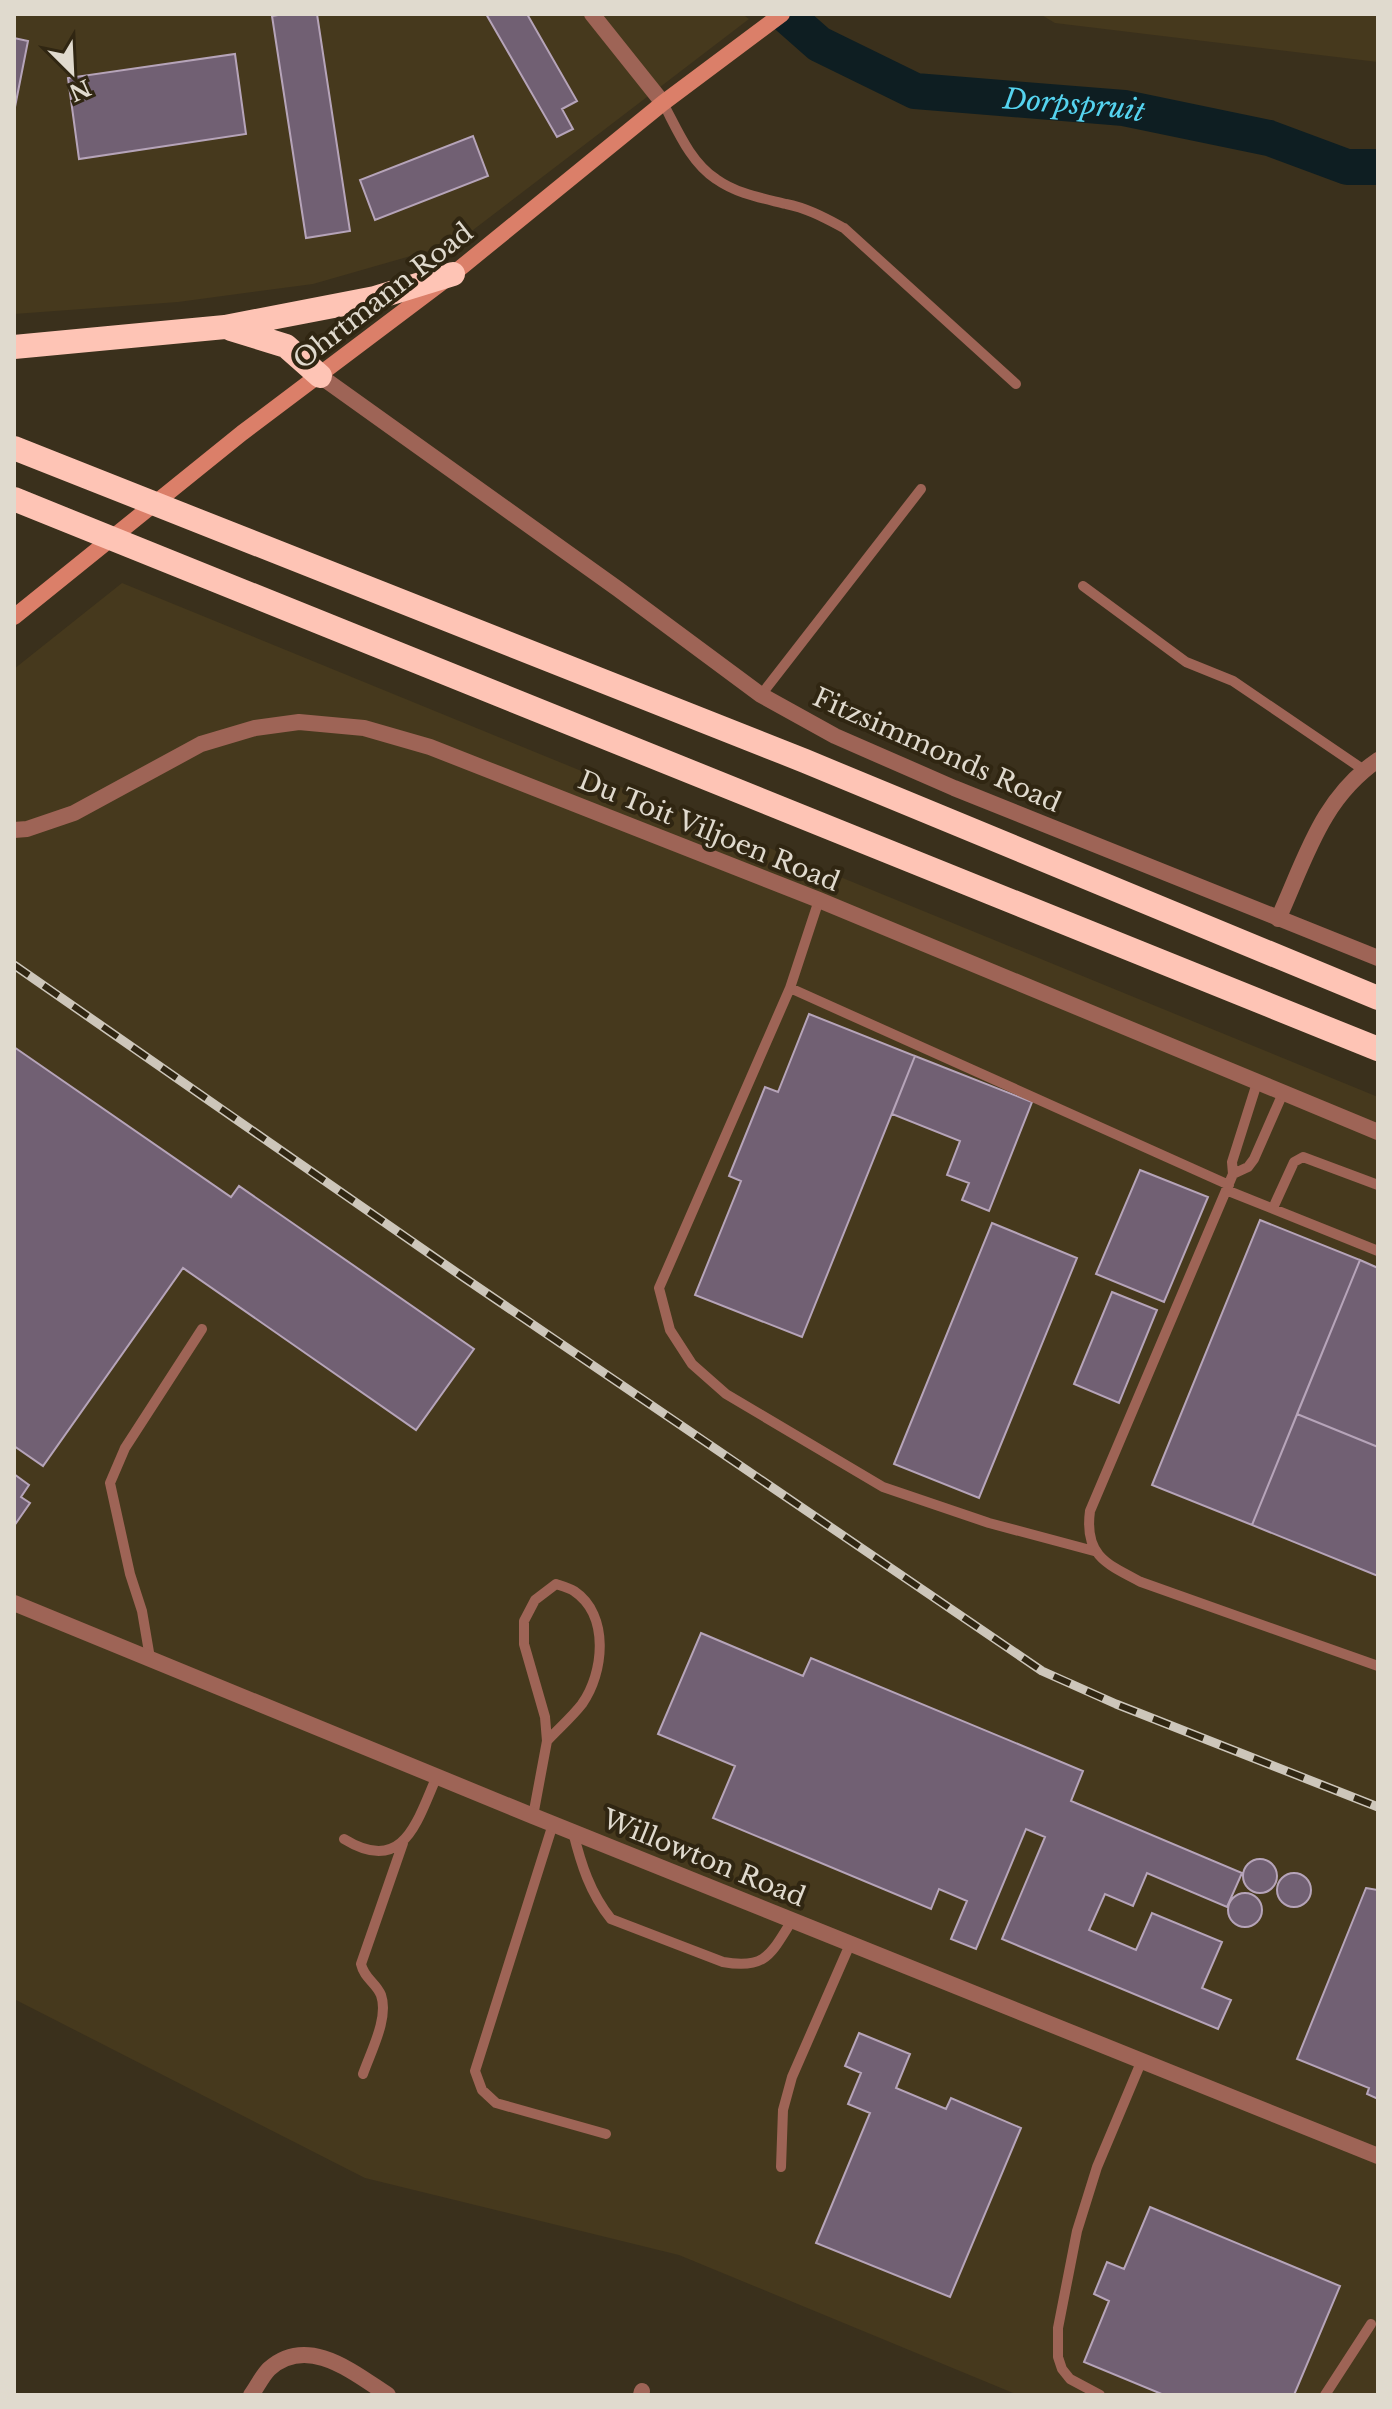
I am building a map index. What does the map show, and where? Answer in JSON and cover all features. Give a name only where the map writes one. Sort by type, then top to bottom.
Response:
[{"type":"highway","points":[[14,347],[225,327],[375,298],[453,274]]},
{"type":"highway","points":[[225,327],[286,346],[320,376]]},
{"type":"highway","points":[[14,448],[805,761],[1378,998]]},
{"type":"highway","points":[[14,499],[1378,1049]]},
{"type":"main road","name":"Ohrtmann Road","points":[[14,617],[190,474],[453,274],[663,103],[782,14]]},
{"type":"street","points":[[592,14],[663,103]]},
{"type":"street","name":"Fitzsimmonds Road","points":[[320,376],[761,695],[835,736],[1378,958]]},
{"type":"street","name":"Du Toit Viljoen Road","points":[[14,830],[27,829],[74,813],[201,744],[255,728],[299,722],[364,728],[430,747],[819,900],[1378,1132]]},
{"type":"street","points":[[1278,919],[1329,807],[1344,788],[1371,765]]},
{"type":"street","name":"Willowton Road","points":[[14,1603],[1378,2156]]},
{"type":"street","points":[[251,2395],[267,2370],[283,2359],[300,2354],[322,2357],[348,2369],[388,2395]]},
{"type":"lane","points":[[663,103],[683,143],[714,179],[743,193],[820,215],[844,228],[1016,384]]},
{"type":"lane","points":[[761,695],[921,489]]},
{"type":"lane","points":[[1083,586],[1186,662],[1233,681],[1371,765]]},
{"type":"lane","points":[[819,900],[790,988],[659,1288],[670,1330],[692,1364],[726,1394],[883,1487],[989,1523],[1094,1551]]},
{"type":"lane","points":[[790,988],[1229,1183],[1273,1208],[1378,1251]]},
{"type":"lane","points":[[1257,1083],[1232,1162],[1229,1183],[1090,1511],[1088,1529],[1094,1551],[1104,1561],[1141,1582],[1378,1666]]},
{"type":"lane","points":[[1229,1183],[1254,1159],[1283,1093]]},
{"type":"lane","points":[[1273,1208],[1294,1162],[1303,1157],[1378,1185]]},
{"type":"lane","points":[[150,1658],[142,1611],[130,1574],[110,1483],[125,1448],[202,1329]]},
{"type":"lane","points":[[533,1816],[547,1741],[538,1687],[524,1644],[524,1621],[535,1600],[556,1584],[573,1590],[585,1602],[596,1623],[600,1658],[582,1704],[547,1741]]},
{"type":"lane","points":[[344,1839],[371,1852],[391,1849],[403,1843],[411,1834],[437,1776]]},
{"type":"lane","points":[[553,1824],[475,2071],[482,2090],[496,2103],[606,2134]]},
{"type":"lane","points":[[573,1832],[583,1871],[611,1919],[723,1962],[741,1965],[755,1964],[766,1957],[793,1919]]},
{"type":"lane","points":[[363,2074],[385,2008],[379,1991],[363,1975],[361,1964],[403,1843]]},
{"type":"lane","points":[[781,2167],[783,2110],[792,2077],[851,1942]]},
{"type":"lane","points":[[1100,2395],[1070,2379],[1062,2369],[1058,2357],[1058,2328],[1077,2231],[1097,2167],[1142,2060]]},
{"type":"lane","points":[[1325,2395],[1371,2324]]},
{"type":"shaded area","points":[[14,14],[742,14],[749,19],[456,243],[313,284],[178,302],[14,314]]},
{"type":"shaded area","points":[[1040,14],[1378,14],[1378,62],[1055,23]]},
{"type":"shaded area","points":[[122,583],[1378,1097],[1378,2395],[1018,2395],[679,2255],[365,2178],[14,1999],[14,669]]},
{"type":"building","points":[[317,14],[350,231],[306,238],[272,16]]},
{"type":"building","points":[[486,14],[527,14],[577,101],[562,109],[573,129],[557,137]]},
{"type":"building","points":[[14,38],[28,41],[14,112]]},
{"type":"building","points":[[235,54],[246,134],[79,159],[68,78]]},
{"type":"building","points":[[473,136],[488,176],[375,220],[360,180]]},
{"type":"building","points":[[809,1014],[915,1056],[802,1337],[695,1295],[741,1181],[729,1176],[765,1087],[778,1092]]},
{"type":"building","points":[[14,1047],[231,1197],[239,1186],[474,1349],[416,1430],[183,1268],[43,1466],[14,1446]]},
{"type":"building","points":[[915,1056],[1032,1102],[989,1211],[962,1200],[969,1183],[947,1175],[960,1141],[892,1114]]},
{"type":"building","points":[[1140,1170],[1208,1197],[1164,1302],[1096,1274]]},
{"type":"building","points":[[1260,1220],[1360,1260],[1252,1525],[1152,1485]]},
{"type":"building","points":[[992,1223],[1077,1258],[979,1498],[894,1464]]},
{"type":"building","points":[[1360,1260],[1378,1268],[1378,1447],[1297,1414]]},
{"type":"building","points":[[1112,1292],[1157,1310],[1119,1403],[1074,1384]]},
{"type":"building","points":[[1297,1414],[1378,1447],[1378,1576],[1252,1525]]},
{"type":"building","points":[[14,1474],[29,1485],[21,1497],[30,1503],[14,1526]]},
{"type":"building","points":[[701,1633],[803,1676],[811,1658],[1083,1771],[1071,1801],[1242,1873],[1227,1907],[1147,1873],[1133,1906],[1105,1894],[1089,1930],[1136,1950],[1152,1913],[1222,1942],[1202,1988],[1231,2000],[1218,2029],[1002,1939],[1045,1837],[1026,1829],[976,1949],[951,1939],[967,1901],[939,1889],[931,1909],[713,1818],[735,1766],[658,1734]]},
{"type":"building","points":[[1260,1859],[1272,1864],[1277,1876],[1272,1888],[1260,1893],[1248,1888],[1243,1876],[1248,1864]]},
{"type":"building","points":[[1294,1873],[1306,1878],[1311,1890],[1306,1902],[1294,1907],[1282,1902],[1277,1890],[1282,1878]]},
{"type":"building","points":[[1366,1888],[1378,1890],[1378,2099],[1367,2094],[1369,2088],[1297,2059]]},
{"type":"building","points":[[1245,1893],[1257,1898],[1262,1910],[1257,1922],[1245,1927],[1233,1922],[1228,1910],[1233,1898]]},
{"type":"building","points":[[859,2033],[910,2054],[896,2088],[946,2109],[951,2098],[1021,2128],[950,2297],[816,2243],[870,2113],[848,2104],[861,2073],[845,2066]]},
{"type":"building","points":[[1150,2207],[1340,2286],[1294,2395],[1164,2395],[1084,2362],[1109,2301],[1094,2294],[1107,2262],[1124,2269]]},
{"type":"waterway","name":"Dorpspruit","points":[[785,14],[819,44],[915,91],[1124,108],[1269,138],[1347,167],[1378,167]]},
{"type":"railway","points":[[14,965],[463,1277],[1042,1671],[1116,1704],[1378,1807]]}]
